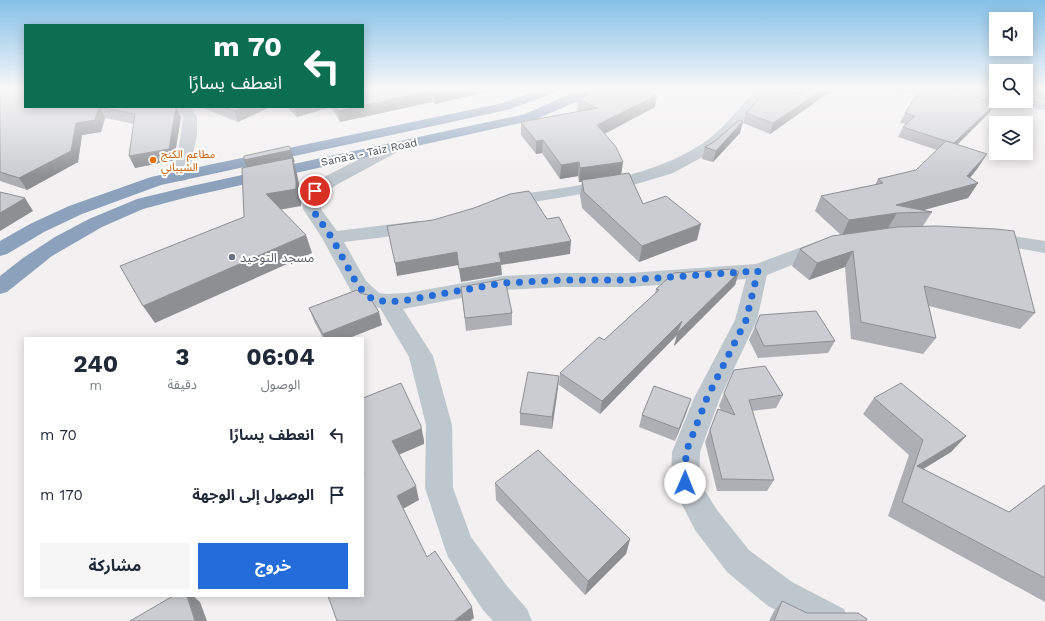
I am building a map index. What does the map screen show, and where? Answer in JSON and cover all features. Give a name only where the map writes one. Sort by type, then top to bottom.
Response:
[{"type":"highway","name":"Sana'a - Taiz Road","points":[[0,250],[74,210],[107,197],[181,176],[451,118]]},
{"type":"highway","name":"Sana'a - Taiz Road","points":[[0,287],[21,268],[70,236],[132,207],[187,192],[524,118]]},
{"type":"street","points":[[181,176],[189,134],[190,118]]},
{"type":"street","points":[[487,208],[506,200],[630,181],[667,168],[704,150],[738,118]]},
{"type":"street","points":[[395,146],[332,180],[315,191],[311,200],[312,209],[332,238],[358,286],[372,299],[387,302],[407,300],[503,283],[563,280],[629,280],[758,271],[819,246],[845,241]]},
{"type":"street","points":[[332,238],[434,225]]},
{"type":"street","points":[[970,237],[1045,247]]},
{"type":"street","points":[[758,271],[746,320],[707,398],[686,452],[685,483],[706,520],[738,561],[780,594],[832,621]]},
{"type":"street","points":[[387,302],[421,356],[439,425],[439,488],[459,546],[495,598],[515,621]]},
{"type":"building","points":[[0,118],[96,118],[95,120],[76,123],[71,151],[19,178],[0,172]]},
{"type":"building","points":[[134,118],[174,118],[169,149],[129,156]]},
{"type":"building","points":[[543,118],[611,118],[597,125],[616,147],[623,162],[580,168],[579,162],[561,165],[543,140],[536,141],[521,122]]},
{"type":"building","points":[[759,118],[781,118],[773,123]]},
{"type":"building","points":[[913,118],[980,118],[954,143],[903,127]]},
{"type":"building","points":[[739,120],[743,121],[716,151],[705,147],[714,142]]},
{"type":"building","points":[[946,141],[987,154],[967,176],[978,183],[896,205],[932,212],[897,213],[849,220],[821,196],[883,183],[878,179],[916,170]]},
{"type":"building","points":[[289,146],[291,150],[244,160],[244,156]]},
{"type":"building","points":[[292,158],[296,189],[266,194],[306,235],[143,306],[120,266],[244,217],[242,168]]},
{"type":"building","points":[[629,173],[643,204],[666,196],[701,224],[642,246],[584,192],[582,180]]},
{"type":"building","points":[[529,191],[547,219],[559,217],[571,241],[499,253],[501,262],[459,269],[457,252],[395,263],[387,226],[433,220],[474,208],[510,194]]},
{"type":"building","points":[[0,192],[25,198],[0,213]]},
{"type":"building","points":[[936,226],[1014,231],[1035,313],[924,286],[936,338],[861,322],[853,251],[817,263],[800,249],[832,236],[897,227]]},
{"type":"building","points":[[733,269],[739,272],[677,333],[682,321],[602,401],[560,373],[599,337],[604,340],[659,290],[656,289],[674,273]]},
{"type":"building","points":[[505,279],[512,313],[465,318],[461,287]]},
{"type":"building","points":[[357,290],[360,293],[368,295],[379,312],[323,334],[309,308]]},
{"type":"building","points":[[816,311],[835,341],[764,346],[755,327],[760,315]]},
{"type":"building","points":[[765,366],[783,395],[749,400],[774,480],[722,479],[710,430],[718,409],[735,415],[724,393],[734,370]]},
{"type":"building","points":[[528,372],[559,376],[552,417],[520,413]]},
{"type":"building","points":[[401,383],[421,426],[421,429],[392,441],[416,486],[397,496],[427,557],[435,551],[472,607],[454,621],[337,621],[328,597],[364,597],[364,398]]},
{"type":"building","points":[[901,383],[966,436],[917,466],[1009,512],[1045,485],[1045,578],[902,502],[923,440],[874,398]]},
{"type":"building","points":[[654,386],[691,399],[679,429],[642,415]]},
{"type":"building","points":[[538,450],[630,539],[588,581],[495,483]]},
{"type":"building","points":[[171,597],[187,597],[195,621],[130,621]]},
{"type":"building","points":[[782,601],[807,613],[858,613],[867,619],[866,621],[774,621]]},
{"type":"place","name":"مطاعم الكنج الشيباني","points":[[153,160]]},
{"type":"place","name":"مسجد التوحيد","points":[[232,257]]},
{"type":"route","points":[[315,191],[311,200],[312,209],[332,238],[358,286],[372,299],[387,302],[407,300],[503,283],[563,280],[629,280],[758,271],[746,320],[707,398],[686,452],[685,483]]}]
